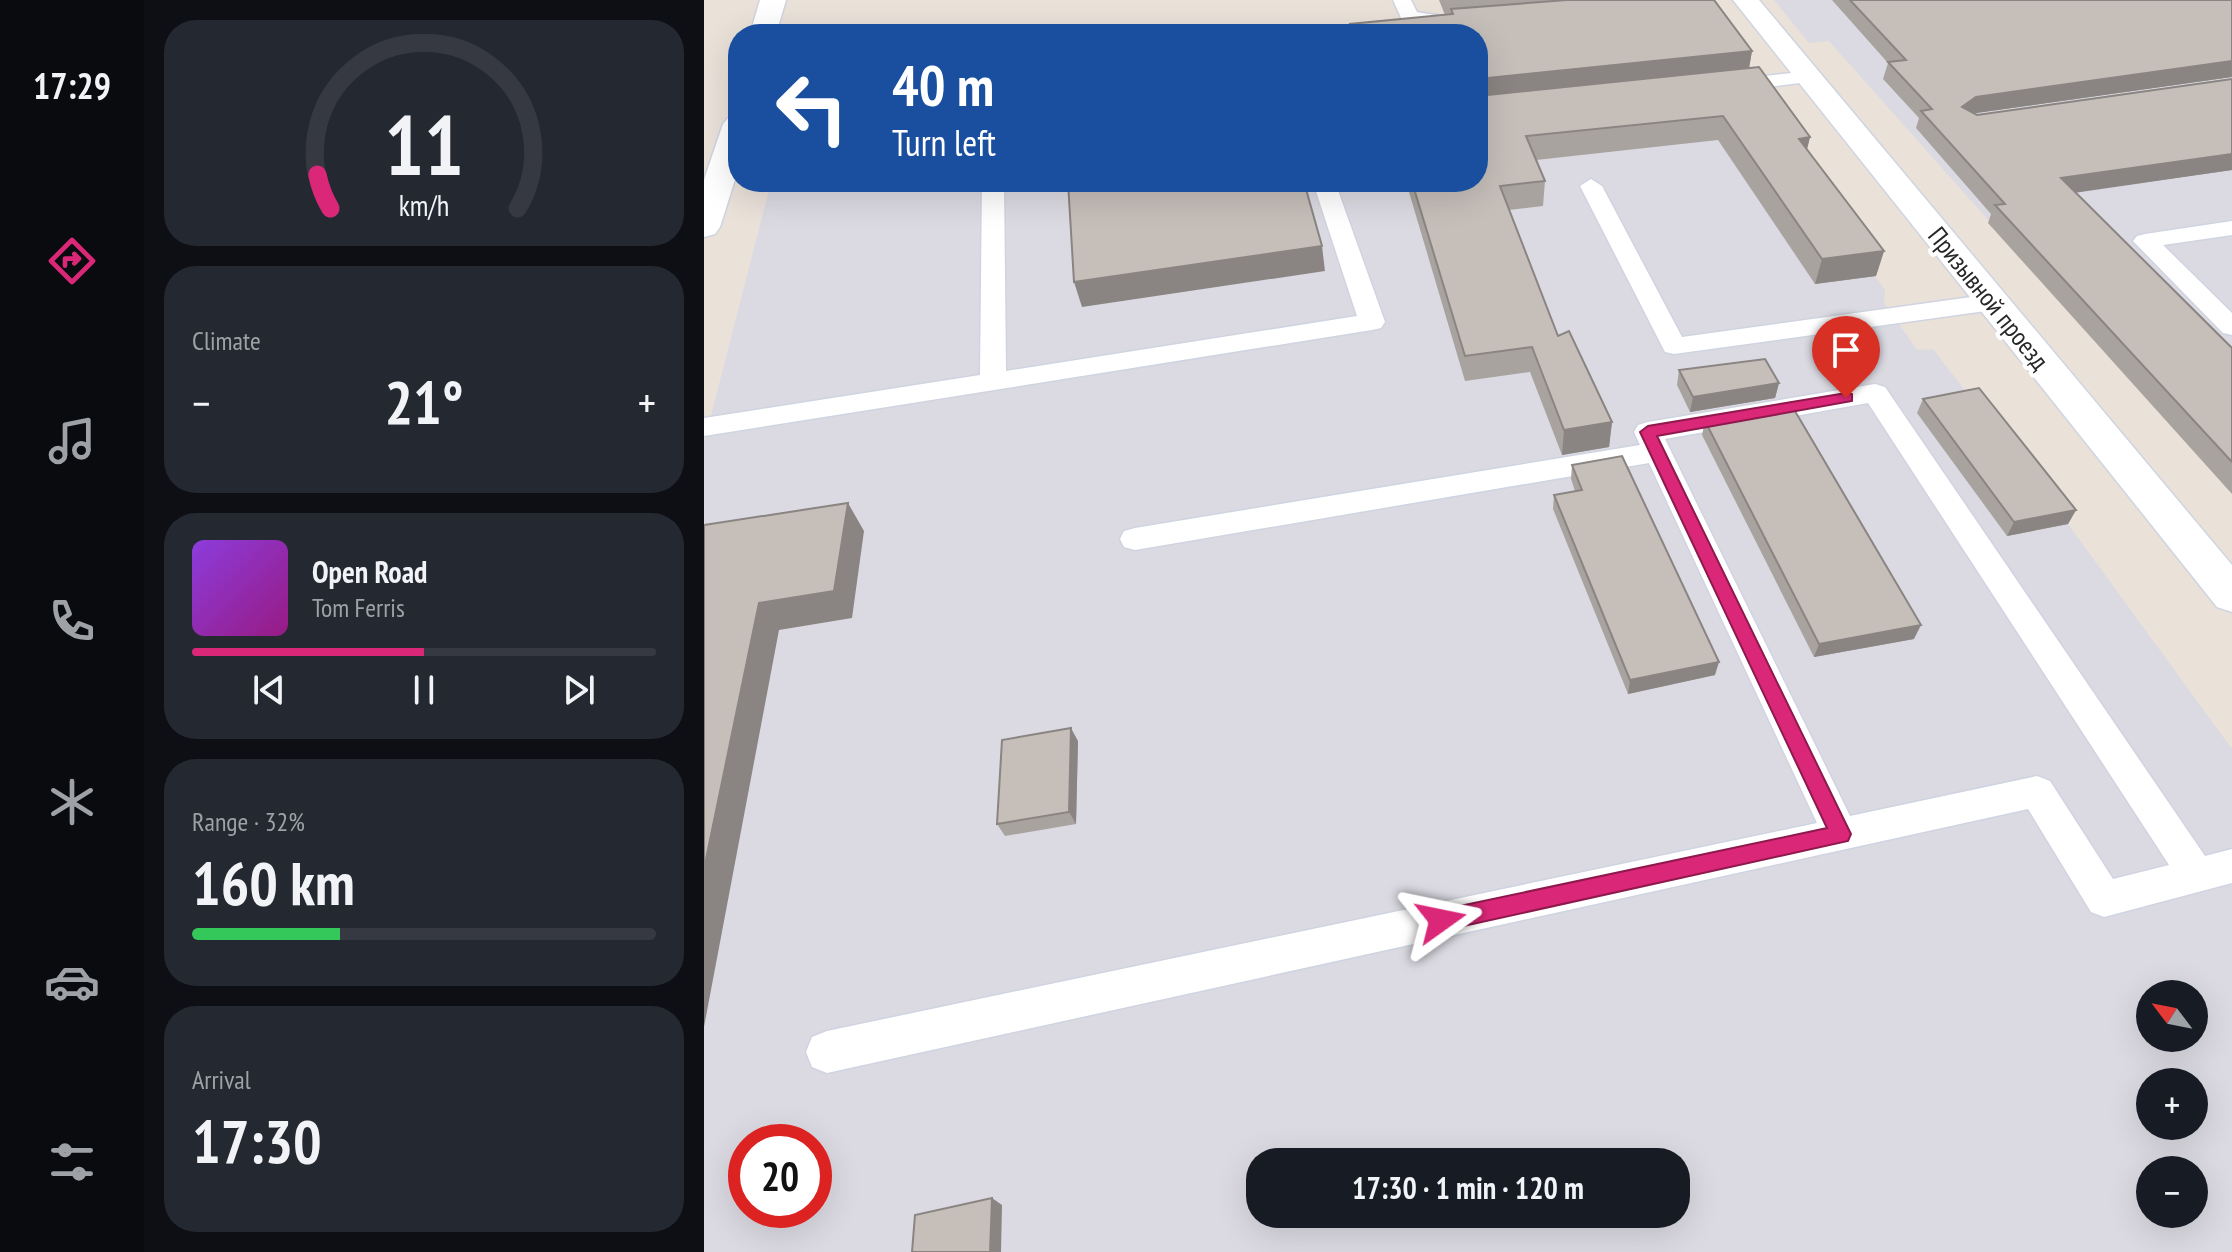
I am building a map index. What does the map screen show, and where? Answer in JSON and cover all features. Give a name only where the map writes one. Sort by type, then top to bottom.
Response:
[{"type":"street","points":[[766,24],[773,0]]},
{"type":"street","name":"Призывной проезд","points":[[1746,0],[2232,595]]},
{"type":"street","points":[[704,227],[728,154]]},
{"type":"lane","points":[[1402,0],[1409,16],[1445,24],[1476,22]]},
{"type":"lane","points":[[1706,88],[1809,77]]},
{"type":"lane","points":[[1591,186],[1674,346],[1993,302]]},
{"type":"lane","points":[[993,192],[993,382]]},
{"type":"lane","points":[[704,427],[1372,322],[1327,192]]},
{"type":"lane","points":[[2232,228],[2145,241],[2232,327]]},
{"type":"lane","points":[[827,1052],[2037,792],[2104,899],[2215,871],[1875,393],[1648,432],[1840,834]]},
{"type":"lane","points":[[1135,539],[1658,452]]},
{"type":"shaded area","points":[[1774,0],[2232,0],[2232,494],[1829,41],[1809,43]]},
{"type":"shaded area","points":[[1630,20],[1825,206],[1885,290],[1884,303],[1917,350],[1933,349],[2068,524],[2232,749],[2232,1252],[704,1252],[704,443],[768,192],[1488,192],[1488,171]]},
{"type":"building","points":[[1567,0],[1714,0],[1752,51],[1488,78],[1488,24],[1350,24],[1453,14],[1451,9]]},
{"type":"building","points":[[1850,0],[2232,0],[2232,61],[1976,97],[1962,107],[1977,115],[2232,79],[2232,154],[2061,178],[2232,348],[2232,462],[1995,205],[2005,204],[1921,111],[1932,109],[1888,62],[1906,60]]},
{"type":"building","points":[[1759,67],[1810,137],[1799,139],[1884,251],[1822,259],[1723,116],[1526,136],[1545,181],[1500,186],[1558,336],[1569,331],[1612,422],[1564,430],[1532,347],[1465,356],[1415,192],[1488,192],[1488,95]]},
{"type":"building","points":[[1069,192],[1307,192],[1322,246],[1074,282]]},
{"type":"building","points":[[1765,359],[1779,383],[1693,397],[1679,370]]},
{"type":"building","points":[[1979,388],[2076,510],[2014,522],[1923,399]]},
{"type":"building","points":[[1792,406],[1921,625],[1819,644],[1705,421]]},
{"type":"building","points":[[1622,456],[1719,662],[1630,680],[1554,495],[1582,490],[1572,465]]},
{"type":"building","points":[[848,503],[834,591],[759,603],[704,869],[704,525]]},
{"type":"building","points":[[1071,728],[1069,812],[997,824],[1002,740]]},
{"type":"building","points":[[992,1198],[990,1252],[912,1252],[915,1215]]},
{"type":"route","points":[[1441,920],[1840,834],[1648,432],[1846,398]]}]
